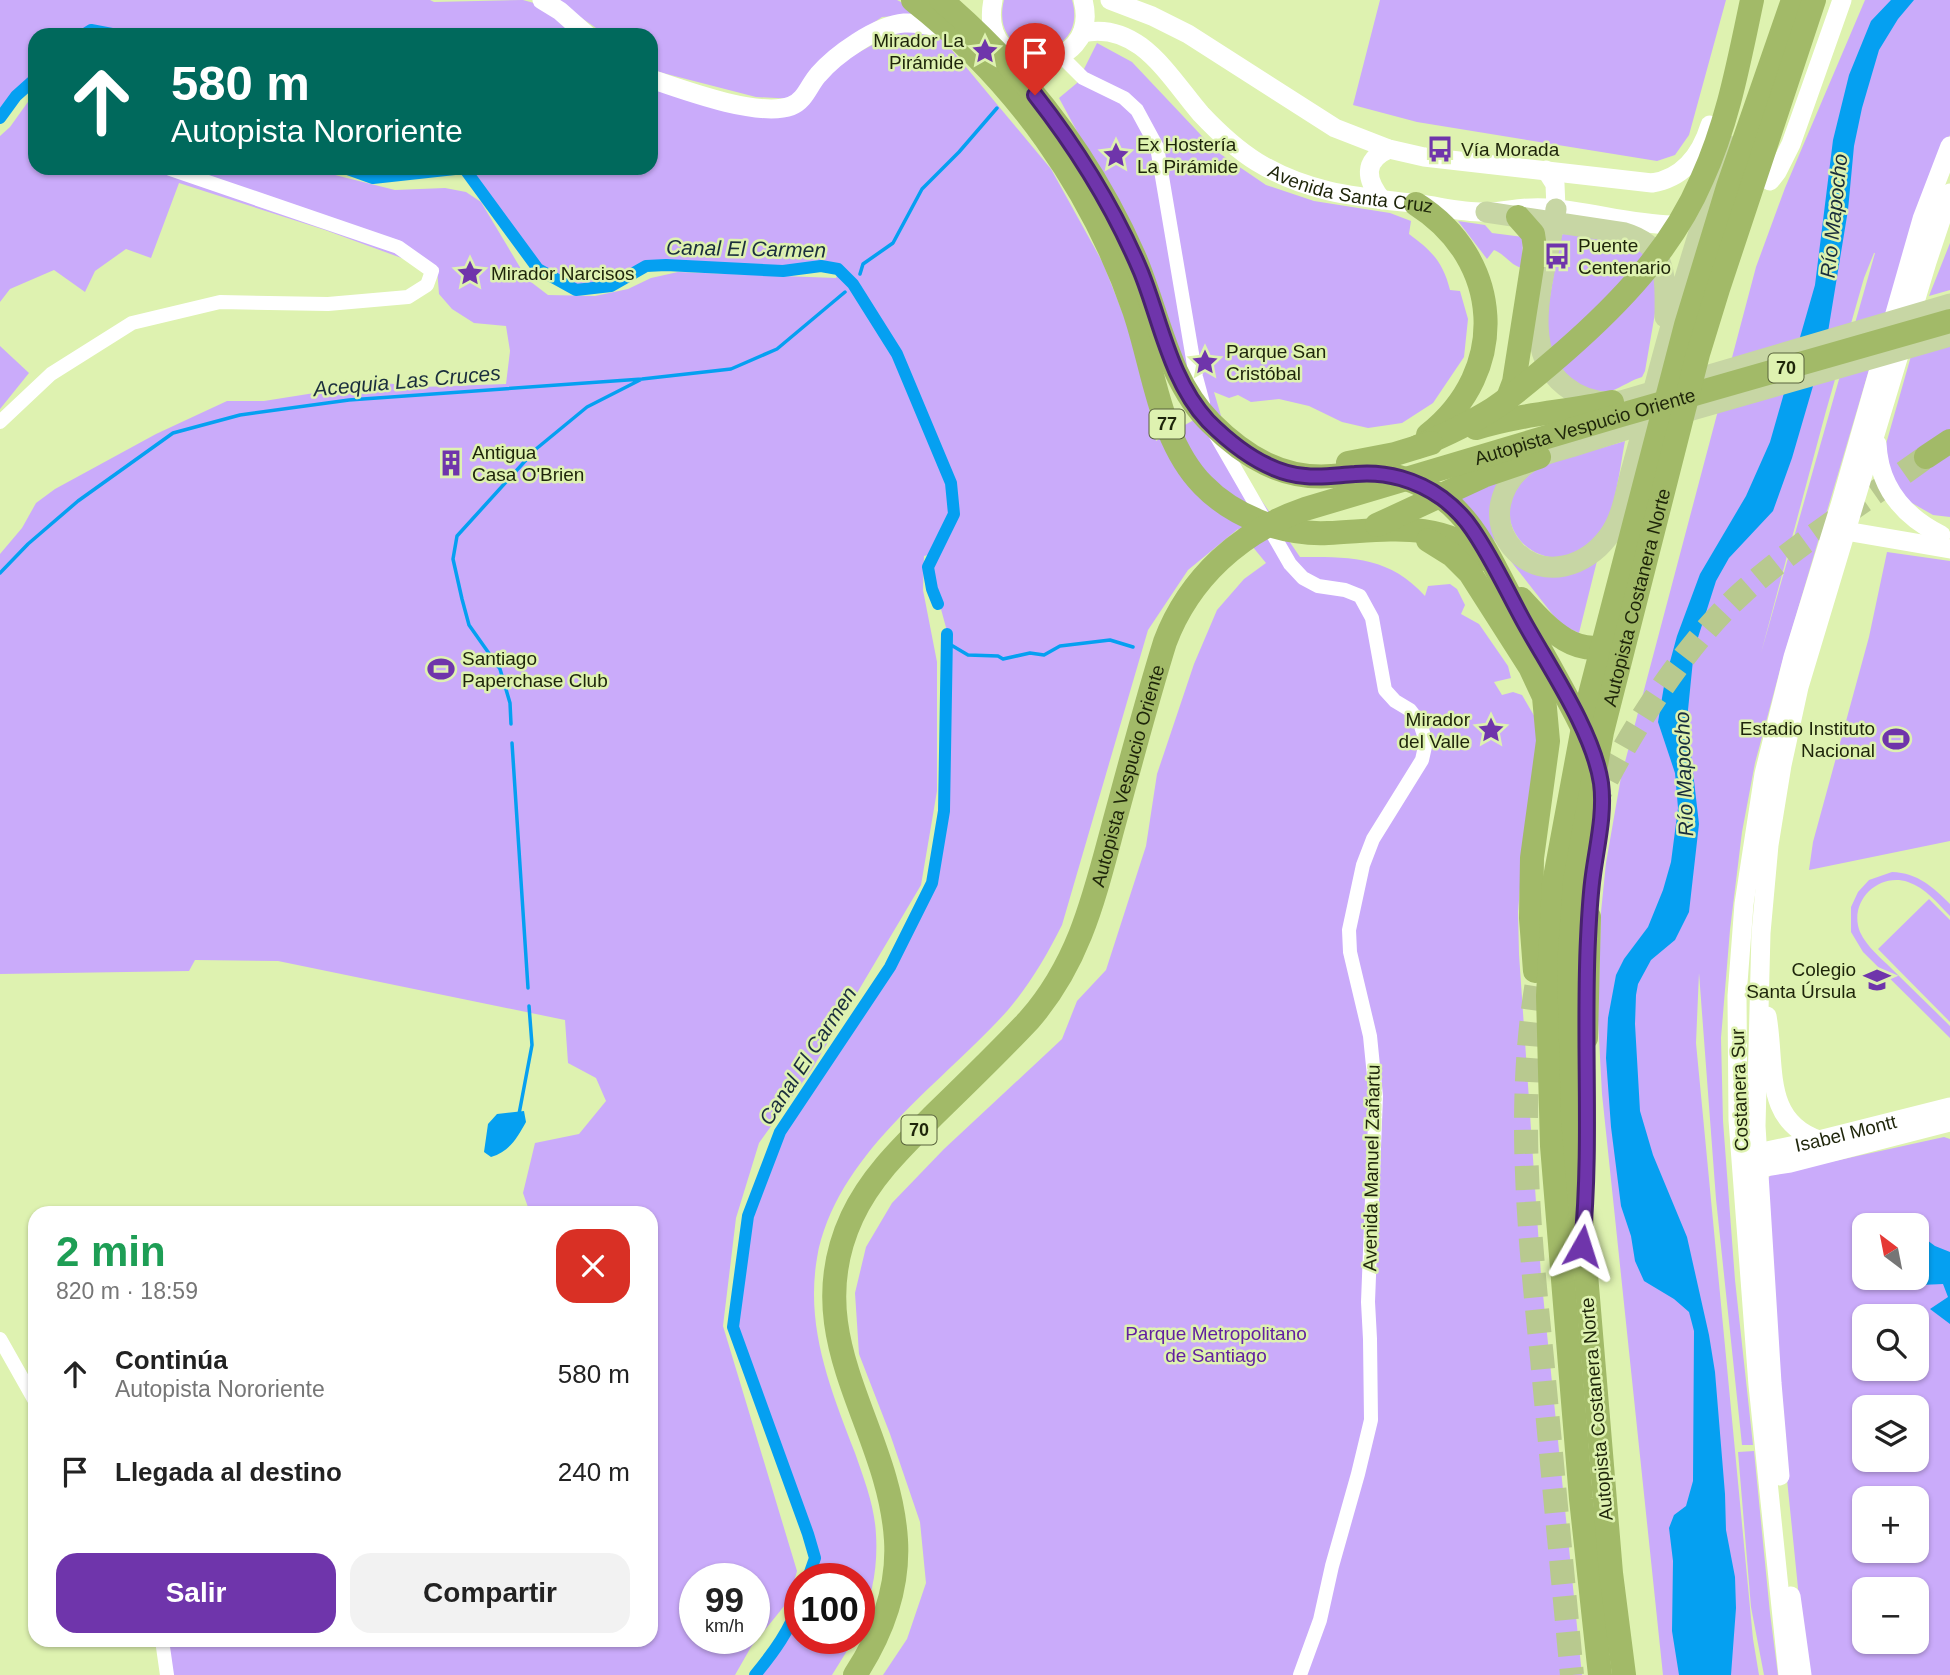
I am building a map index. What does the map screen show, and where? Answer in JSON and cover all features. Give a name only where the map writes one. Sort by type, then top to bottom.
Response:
[{"type":"highway","name":"77","points":[[914,0],[988,68],[1055,152],[1083,197],[1108,244],[1140,327],[1173,440],[1196,478],[1226,504],[1257,520],[1280,528],[1315,533],[1346,532]]},
{"type":"highway","name":"77","points":[[942,0],[996,51],[1047,110],[1091,174],[1142,276],[1187,394],[1209,422],[1241,448]]},
{"type":"highway","points":[[1406,450],[1461,427],[1519,391],[1585,333],[1637,281],[1658,254],[1691,203],[1709,165],[1728,108],[1749,0]]},
{"type":"highway","name":"Autopista Costanera Norte","points":[[1600,1675],[1578,1472],[1548,1083],[1548,996],[1554,883],[1587,706],[1686,325],[1728,187],[1793,0]]},
{"type":"highway","name":"Autopista Costanera Norte","points":[[1623,1675],[1611,1573],[1573,1119],[1569,1006],[1571,939],[1579,858],[1602,732],[1682,416],[1714,302],[1760,186],[1814,0]]},
{"type":"highway","points":[[1346,532],[1401,530],[1417,534],[1473,563],[1555,633],[1581,647],[1601,648],[1619,641],[1633,629],[1644,613],[1656,580],[1721,325],[1760,186]]},
{"type":"highway","points":[[1406,450],[1426,436],[1459,405],[1474,379],[1485,336],[1482,291],[1472,262],[1446,226],[1416,204]]},
{"type":"highway","points":[[1421,475],[1459,457],[1473,446],[1493,426],[1511,391],[1535,248],[1533,234],[1518,216]]},
{"type":"highway","name":"Autopista Vespucio Oriente","points":[[855,1675],[880,1632],[892,1590],[896,1552],[894,1527],[884,1480],[845,1369],[836,1326],[834,1290],[837,1264],[852,1218],[884,1167],[1029,1020],[1049,996],[1069,962],[1095,894],[1165,642],[1176,617],[1196,586],[1223,556],[1270,522],[1305,509],[1421,475],[1528,451],[1620,410],[1950,321]]},
{"type":"highway","points":[[1241,448],[1299,465],[1336,464],[1406,450],[1500,421],[1582,409],[1620,410]]},
{"type":"highway","points":[[1936,461],[1950,441]]},
{"type":"highway","points":[[1241,448],[1272,468],[1293,475],[1312,477],[1363,473],[1394,476],[1424,487],[1455,508],[1482,544],[1580,722],[1594,755],[1602,792],[1589,913],[1587,1169],[1582,1246]]},
{"type":"highway","points":[[1346,532],[1393,519],[1528,451]]},
{"type":"highway","points":[[1534,958],[1541,883],[1557,786],[1578,679],[1618,520]]},
{"type":"highway","points":[[1473,563],[1541,687],[1546,706],[1547,752],[1532,858],[1531,918],[1548,1083]]},
{"type":"highway","points":[[1611,1573],[1639,1675]]},
{"type":"main road","points":[[542,0],[579,28]]},
{"type":"main road","points":[[993,0],[991,24],[1003,47]]},
{"type":"main road","points":[[658,81],[751,108],[778,109],[792,106],[799,102],[826,66],[858,43],[886,27],[916,23],[977,37],[1003,47],[1024,60],[1049,60],[1069,50],[1082,33],[1086,13],[1083,0]]},
{"type":"main road","points":[[1110,0],[1152,16],[1188,34],[1335,128],[1390,149],[1424,157],[1652,183],[1665,180],[1684,169],[1704,142],[1749,0]]},
{"type":"main road","points":[[1528,451],[1505,489],[1499,506],[1503,534],[1520,556],[1544,567],[1570,566],[1600,546],[1618,520],[1666,340],[1743,94],[1763,0]]},
{"type":"main road","points":[[1760,186],[1777,172],[1791,144],[1842,0]]},
{"type":"main road","name":"Avenida Santa Cruz","points":[[1082,33],[1107,31],[1125,37],[1146,50],[1222,136],[1272,171],[1323,191],[1486,212],[1524,208],[1555,215],[1672,225]]},
{"type":"main road","points":[[1842,524],[1912,251],[1950,146]]},
{"type":"main road","points":[[1382,200],[1370,182],[1369,171],[1376,158],[1390,149]]},
{"type":"main road","points":[[1546,170],[1555,184],[1555,215],[1537,326],[1542,356],[1552,373],[1569,389],[1590,399],[1620,410],[1950,336]]},
{"type":"main road","points":[[1842,524],[1878,429],[1950,193]]},
{"type":"main road","points":[[1486,212],[1518,216],[1555,215],[1642,240],[1653,251],[1665,272],[1666,340]]},
{"type":"main road","points":[[1620,410],[1950,304]]},
{"type":"main road","points":[[1878,429],[1880,468],[1894,497],[1909,515],[1947,540]]},
{"type":"main road","points":[[1842,524],[1947,540]]},
{"type":"main road","name":"Costanera Sur","points":[[1788,1675],[1759,1398],[1750,1162],[1756,1126],[1766,878],[1782,765],[1799,687],[1842,524]]},
{"type":"main road","name":"Costanera Sur","points":[[1802,1675],[1792,1600],[1750,1162],[1737,1088],[1737,996],[1750,859],[1776,722],[1793,657],[1842,524]]},
{"type":"main road","points":[[1760,977],[1780,1109],[1792,1126],[1819,1140]]},
{"type":"main road","name":"Isabel Montt","points":[[1750,1162],[1819,1140],[1950,1107]]},
{"type":"main road","name":"Isabel Montt","points":[[1750,1162],[1790,1163],[1950,1122]]},
{"type":"street","name":"Avenida Manuel Zañartu","points":[[1061,55],[1083,78],[1124,99],[1137,110],[1157,147],[1196,377],[1220,445],[1289,562],[1303,578],[1318,586],[1345,590],[1360,596],[1373,618],[1385,690],[1395,701],[1410,710],[1420,723],[1426,742],[1422,760],[1373,839],[1363,865],[1349,930],[1350,953],[1370,1036],[1376,1096],[1368,1302],[1371,1420],[1320,1620],[1300,1675]]},
{"type":"street","points":[[0,422],[51,374],[132,323],[220,302],[341,303],[408,297],[427,285],[432,271],[398,247],[188,175]]},
{"type":"street","points":[[0,1339],[28,1389]]},
{"type":"street","points":[[163,1647],[167,1675]]},
{"type":"green space","points":[[0,0],[523,0],[534,3],[568,28],[28,28],[28,80],[14,93],[0,119]]},
{"type":"green space","points":[[556,0],[897,0],[924,14],[882,17],[839,46],[796,99],[756,97],[659,72],[658,28],[596,28]]},
{"type":"green space","points":[[1004,0],[1072,0],[1074,21],[1067,37],[1054,46],[1039,50],[1023,47],[1010,38],[1003,22]]},
{"type":"green space","points":[[1380,0],[1726,0],[1689,135],[1675,155],[1657,161],[1417,122],[1353,105]]},
{"type":"green space","points":[[1865,0],[1950,0],[1950,135],[1934,171],[1868,373],[1781,666],[1755,763],[1742,832],[1721,1038],[1723,1121],[1735,1280],[1753,1445],[1742,1445],[1716,1199],[1699,973],[1696,1043],[1753,1639],[1759,1675],[1663,1675],[1602,1094],[1598,1020],[1601,912],[1606,863],[1621,777],[1756,267],[1785,188]],"holes":[[[1875,253],[1761,653],[1826,411],[1864,278]]]},
{"type":"green space","name":"Parque Metropolitano de Santiago","points":[[903,28],[941,37],[1051,169],[1103,263],[1136,347],[1156,441],[1201,416],[1152,270],[1059,98],[1077,83],[1097,43],[1132,62],[1216,151],[1266,185],[1314,201],[1390,213],[1411,221],[1409,234],[1436,258],[1450,290],[1460,291],[1468,319],[1464,357],[1433,403],[1402,423],[1368,428],[1342,422],[1309,406],[1279,399],[1251,402],[1238,395],[1229,398],[1214,392],[1234,460],[1300,557],[1336,557],[1383,566],[1411,583],[1425,596],[1428,586],[1450,584],[1457,589],[1465,605],[1461,614],[1479,624],[1508,666],[1511,678],[1494,682],[1502,695],[1513,692],[1522,695],[1536,719],[1536,760],[1524,839],[1518,912],[1519,954],[1541,1275],[1582,1675],[883,1675],[907,1639],[926,1583],[920,1522],[859,1354],[855,1293],[866,1247],[892,1203],[944,1149],[1062,1039],[1077,1001],[1106,970],[1146,846],[1157,774],[1194,664],[1217,610],[1244,579],[1266,563],[1238,529],[1188,570],[1148,630],[1062,925],[1044,958],[1008,1010],[894,1123],[868,1153],[845,1186],[828,1220],[817,1258],[814,1284],[817,1334],[829,1382],[874,1514],[876,1535],[875,1567],[875,1563],[818,1563],[819,1559],[812,1533],[737,1326],[752,1217],[783,1133],[893,969],[935,884],[948,811],[950,642],[930,569],[940,552],[924,556],[923,590],[937,662],[937,791],[921,885],[812,1069],[759,1143],[736,1218],[723,1326],[795,1563],[784,1563],[784,1606],[770,1624],[770,1563],[679,1563],[679,1654],[747,1654],[735,1675],[171,1675],[167,1647],[658,1647],[658,1206],[528,1206],[523,1193],[535,1143],[579,1134],[606,1101],[596,1078],[568,1063],[565,1020],[278,961],[195,960],[189,971],[0,974],[0,554],[22,528],[36,503],[55,489],[156,434],[227,401],[264,401],[349,385],[385,383],[421,387],[506,384],[510,351],[506,326],[474,323],[452,309],[439,294],[437,268],[179,183],[151,258],[126,249],[95,271],[85,292],[54,270],[10,289],[0,302],[0,136],[28,102],[28,175],[335,175],[395,190],[445,188],[466,192],[481,202],[527,279],[548,295],[595,296],[628,289],[651,278],[678,272],[836,278],[842,267],[821,263],[782,267],[666,262],[645,263],[610,282],[577,286],[541,266],[474,175],[658,175],[658,87],[747,115],[819,84],[845,60]]},
{"type":"green space","points":[[1458,221],[1485,225],[1492,233],[1523,237],[1522,268],[1494,250],[1487,259]]},
{"type":"green space","points":[[1563,234],[1620,239],[1650,256],[1658,296],[1645,371],[1642,377],[1611,391],[1595,392],[1574,387],[1543,338],[1560,237]]},
{"type":"green space","points":[[1950,243],[1950,290],[1929,296]]},
{"type":"green space","points":[[1950,344],[1950,517],[1933,515],[1905,499],[1890,476],[1886,444],[1911,356]]},
{"type":"green space","points":[[0,346],[29,373],[0,409]]},
{"type":"green space","points":[[1625,441],[1610,516],[1601,534],[1581,551],[1561,558],[1541,555],[1525,545],[1514,530],[1509,512],[1513,492],[1528,472],[1558,460]]},
{"type":"green space","points":[[1509,471],[1500,486],[1516,561],[1597,561],[1579,633],[1564,626],[1553,615],[1495,541],[1452,496]]},
{"type":"green space","name":"Estadio Instituto Nacional","points":[[1887,552],[1950,561],[1950,841],[1809,870],[1813,842],[1869,637]]},
{"type":"green space","points":[[1892,872],[1910,875],[1931,887],[1950,904],[1950,916],[1920,888],[1908,882],[1886,881],[1868,892],[1862,900],[1857,921],[1860,932],[1874,952],[1950,1026],[1950,1038],[1863,952],[1851,932],[1851,907],[1858,892],[1869,880]]},
{"type":"green space","points":[[1929,899],[1950,920],[1950,1022],[1878,949]]},
{"type":"green space","points":[[1944,1137],[1950,1139],[1950,1675],[1810,1675],[1799,1598],[1777,1380],[1766,1180],[1771,1175]]},
{"type":"green space","points":[[1754,1451],[1778,1675],[1764,1675],[1751,1607],[1738,1452]]},
{"type":"green space","points":[[784,1642],[784,1654],[845,1654],[832,1675],[759,1675]]},
{"type":"water","name":"Río Mapocho","points":[[1891,0],[1914,0],[1898,19],[1879,50],[1862,108],[1854,146],[1848,210],[1827,338],[1792,458],[1773,511],[1729,558],[1716,581],[1694,650],[1687,720],[1699,824],[1689,912],[1675,940],[1651,960],[1638,984],[1636,995],[1640,1111],[1653,1155],[1687,1237],[1709,1335],[1715,1372],[1726,1530],[1735,1577],[1736,1608],[1731,1675],[1679,1675],[1672,1631],[1673,1561],[1669,1528],[1674,1515],[1686,1506],[1693,1481],[1694,1331],[1689,1312],[1674,1299],[1644,1281],[1635,1261],[1631,1236],[1621,1206],[1611,1127],[1606,1058],[1608,1018],[1616,975],[1624,959],[1648,927],[1671,862],[1678,808],[1675,773],[1658,722],[1665,680],[1677,636],[1700,574],[1746,496],[1770,442],[1815,285],[1833,140],[1849,75],[1871,21]]},
{"type":"water","points":[[524,1111],[526,1122],[512,1143],[491,1157],[484,1152],[488,1124],[497,1114]]},
{"type":"water","points":[[1929,1242],[1950,1252],[1950,1324],[1930,1309],[1948,1297],[1943,1284],[1929,1285]]},
{"type":"waterway","name":"Canal El Carmen","points":[[0,118],[16,96],[28,85]]},
{"type":"waterway","points":[[860,274],[863,264],[893,243],[922,189],[997,108]]},
{"type":"waterway","name":"Canal El Carmen","points":[[365,175],[373,178],[400,175]]},
{"type":"waterway","name":"Canal El Carmen","points":[[469,175],[538,269],[576,290],[611,286],[646,266],[783,271],[821,266],[838,269],[853,284],[897,354],[951,483],[954,514],[928,567],[938,604]]},
{"type":"waterway","name":"Acequia Las Cruces","points":[[0,573],[28,544],[78,501],[173,433],[240,415],[349,400],[642,379],[731,369],[777,349],[845,292]]},
{"type":"waterway","points":[[511,724],[510,703],[500,669],[469,625],[453,559],[457,536],[536,449],[587,407],[640,380]]},
{"type":"waterway","name":"Canal El Carmen","points":[[813,1563],[815,1558],[808,1534],[733,1327],[748,1216],[780,1132],[890,967],[932,883],[944,811],[947,634]]},
{"type":"waterway","points":[[946,642],[968,655],[998,656],[1003,659],[1030,653],[1044,655],[1060,646],[1110,640],[1133,647]]},
{"type":"waterway","points":[[512,743],[528,988]]},
{"type":"waterway","points":[[519,1114],[532,1045],[529,1006]]},
{"type":"waterway","name":"Canal El Carmen","points":[[755,1675],[784,1635]]},
{"type":"tunnel","points":[[1591,811],[1638,724],[1657,695],[1677,666],[1720,615],[1785,557],[1926,457]]},
{"type":"tunnel","points":[[1543,951],[1529,1052],[1526,1154],[1532,1256],[1572,1675]]},
{"type":"place","name":"Mirador La Pirámide","points":[[985,51]]},
{"type":"place","name":"Vía Morada","points":[[1440,149]]},
{"type":"place","name":"Ex Hostería La Pirámide","points":[[1116,155]]},
{"type":"place","name":"Puente Centenario","points":[[1557,256]]},
{"type":"place","name":"Mirador Narcisos","points":[[470,273]]},
{"type":"place","name":"Parque San Cristóbal","points":[[1205,362]]},
{"type":"place","name":"Antigua Casa O'Brien","points":[[451,463]]},
{"type":"place","name":"Santiago Paperchase Club","points":[[441,669]]},
{"type":"place","name":"Mirador del Valle","points":[[1491,730]]},
{"type":"place","name":"Estadio Instituto Nacional","points":[[1896,739]]},
{"type":"place","name":"Colegio Santa Úrsula","points":[[1877,980]]},
{"type":"route","points":[[1035,95],[1070,141],[1110,207],[1142,276],[1177,373],[1187,394],[1201,413],[1229,440],[1272,468],[1303,476],[1363,473],[1394,476],[1424,487],[1455,508],[1482,544],[1580,722],[1594,755],[1601,782],[1602,804],[1588,931],[1586,1208],[1582,1246]]}]
